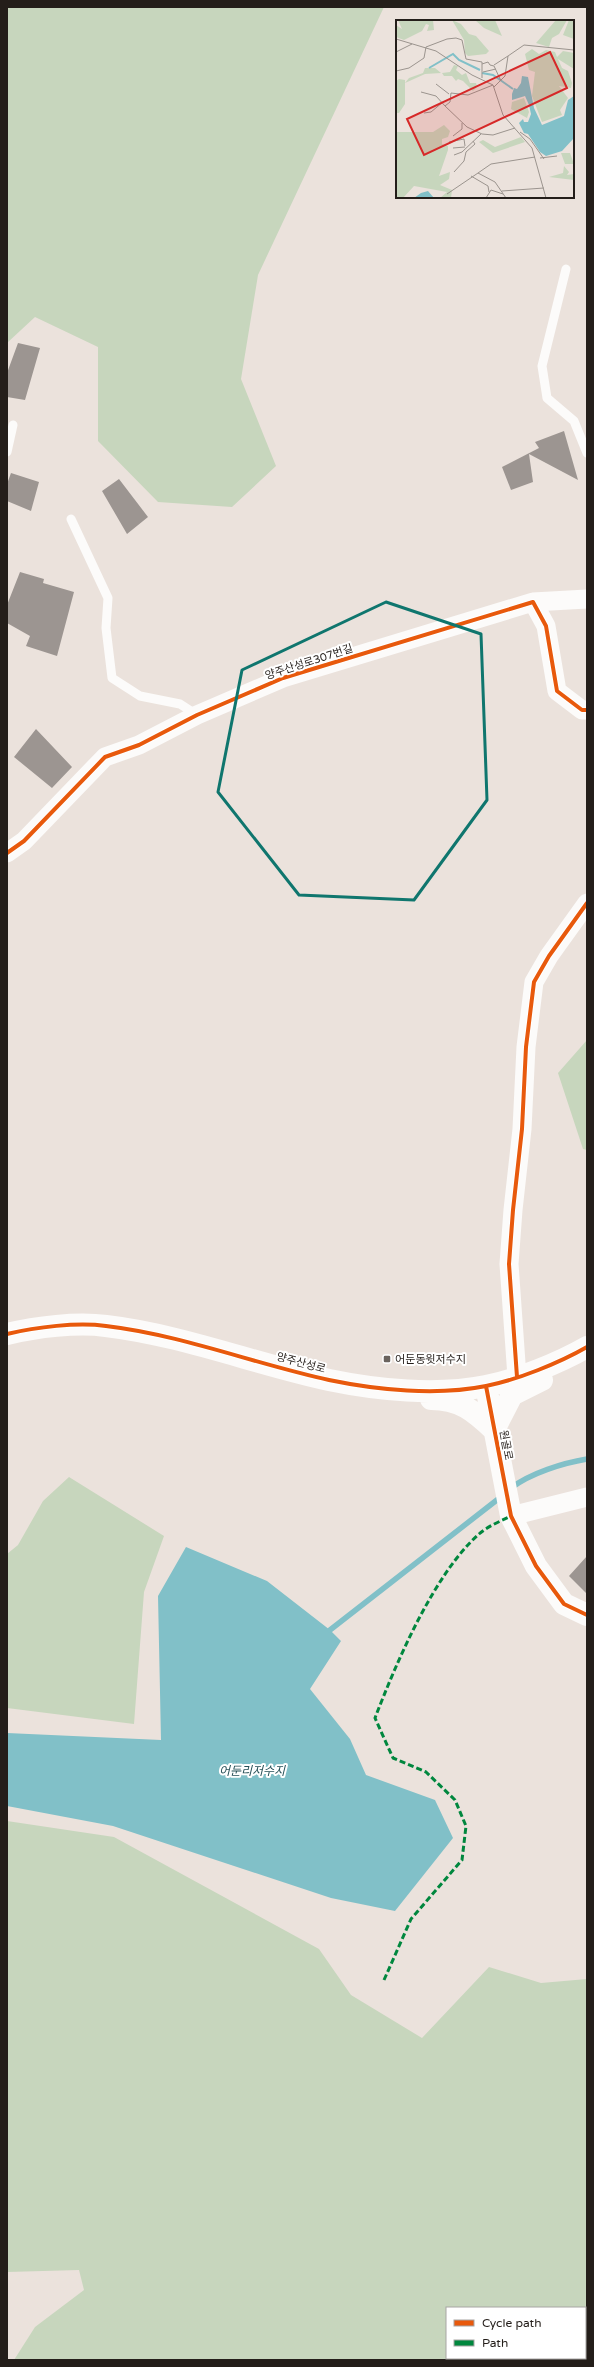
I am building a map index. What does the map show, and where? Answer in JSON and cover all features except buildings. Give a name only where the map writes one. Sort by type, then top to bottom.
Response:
[{"type":"street","name":"양주산성로307번길","points":[[7,853],[24,841],[105,757],[139,746],[197,716],[282,678],[533,602],[587,599]]},
{"type":"street","points":[[533,602],[546,626],[557,691],[582,710],[587,710]]},
{"type":"street","points":[[517,1377],[509,1264],[512,1210],[522,1129],[526,1047],[534,982],[549,956],[587,903]]},
{"type":"street","name":"양주산성로","points":[[7,1334],[86,1325],[106,1326],[186,1342],[329,1380],[407,1391],[486,1386],[517,1377],[586,1347]]},
{"type":"street","points":[[376,1387],[388,1399],[444,1399],[462,1405],[472,1410],[494,1430],[512,1395],[575,1361],[586,1347]]},
{"type":"street","name":"원골로","points":[[486,1386],[510,1511],[536,1566],[564,1604],[587,1615]]},
{"type":"street","points":[[510,1511],[587,1497]]},
{"type":"lane","points":[[566,269],[542,366],[547,398],[574,421],[587,453]]},
{"type":"lane","points":[[7,452],[13,425]]},
{"type":"lane","points":[[71,519],[108,598],[106,628],[112,678],[140,696],[180,704],[197,716]]},
{"type":"highlighted area","points":[[386,602],[481,634],[487,800],[414,900],[299,895],[218,792],[242,670]]},
{"type":"green space","points":[[7,7],[384,7],[258,275],[241,379],[276,466],[232,507],[158,502],[98,441],[98,347],[35,317],[7,343]]},
{"type":"green space","points":[[587,1040],[587,1150],[583,1149],[558,1073]]},
{"type":"green space","points":[[69,1477],[164,1536],[144,1592],[134,1724],[7,1708],[7,1554],[18,1545],[43,1501]]},
{"type":"green space","points":[[7,1821],[114,1837],[319,1949],[351,1995],[422,2038],[489,1967],[541,1983],[587,1979],[587,2360],[14,2360],[35,2327],[84,2290],[79,2270],[7,2272]]},
{"type":"water","name":"어둔리저수지","points":[[186,1547],[267,1581],[330,1630],[341,1641],[310,1689],[350,1739],[366,1775],[435,1800],[453,1838],[395,1911],[331,1898],[113,1826],[7,1806],[7,1733],[161,1740],[158,1596]]},
{"type":"waterway","points":[[511,1488],[548,1469],[587,1459]]},
{"type":"waterway","points":[[330,1630],[502,1496]]},
{"type":"marked path","points":[[384,1980],[411,1919],[462,1860],[466,1826],[455,1800],[426,1772],[393,1758],[375,1718],[394,1671],[418,1620],[447,1572],[463,1551],[479,1534],[490,1526],[511,1516]]},
{"type":"cycle path","points":[[7,853],[24,841],[105,757],[139,745],[197,715],[283,678],[533,602],[546,626],[557,691],[582,710],[587,710]]},
{"type":"cycle path","points":[[517,1377],[509,1264],[522,1129],[526,1047],[534,982],[549,956],[587,903]]},
{"type":"cycle path","points":[[7,1334],[56,1326],[106,1326],[162,1336],[348,1384],[387,1389],[427,1391],[467,1389],[511,1380],[564,1359],[587,1347]]},
{"type":"cycle path","points":[[486,1386],[511,1516],[536,1566],[564,1604],[587,1615]]},
{"type":"place","name":"어둔동윗저수지","points":[[387,1359]]}]
